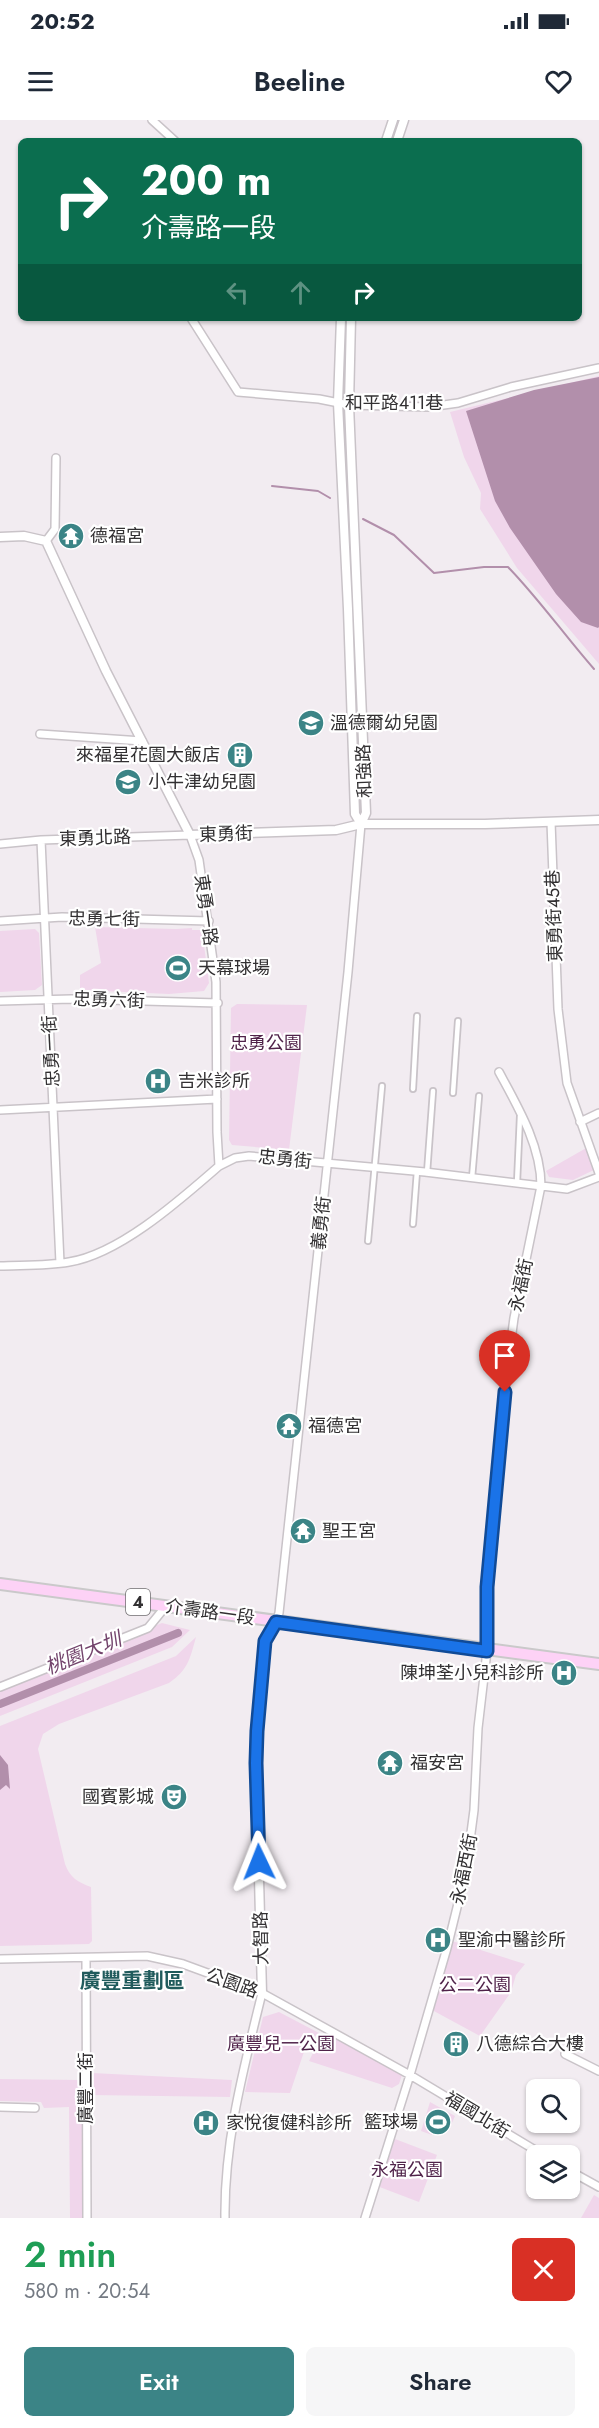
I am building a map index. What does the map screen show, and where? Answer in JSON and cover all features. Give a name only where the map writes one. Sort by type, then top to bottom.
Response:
[{"type":"main road","name":"介壽路一段","points":[[0,1584],[487,1651],[599,1664]]},
{"type":"street","points":[[387,138],[393,120]]},
{"type":"street","points":[[398,138],[404,120]]},
{"type":"street","points":[[155,122],[172,138]]},
{"type":"street","name":"和平路411巷","points":[[193,321],[238,392],[319,399],[338,404],[438,406],[599,368]]},
{"type":"street","name":"和強路","points":[[340,321],[338,404],[355,814],[361,824]]},
{"type":"street","name":"和強路","points":[[351,321],[349,405],[366,813],[361,824]]},
{"type":"street","points":[[0,537],[24,536],[46,541],[55,529],[56,458]]},
{"type":"street","name":"東勇街","points":[[46,541],[106,671],[190,835],[336,830],[361,824],[599,820]]},
{"type":"street","points":[[40,734],[142,741]]},
{"type":"street","name":"東勇街45巷","points":[[551,822],[558,1009],[567,1083],[599,1175]]},
{"type":"street","name":"義勇街","points":[[276,1622],[280,1605],[361,824]]},
{"type":"street","name":"東勇北路","points":[[0,844],[40,840],[190,835]]},
{"type":"street","name":"東勇一路","points":[[190,835],[199,860],[209,921],[218,1003],[219,1166]]},
{"type":"street","name":"忠勇一街","points":[[40,840],[60,1263]]},
{"type":"street","name":"忠勇七街","points":[[0,921],[45,918],[209,921]]},
{"type":"street","name":"忠勇六街","points":[[0,1001],[49,999],[218,1003]]},
{"type":"street","points":[[413,1089],[417,1016]]},
{"type":"street","points":[[453,1093],[458,1021]]},
{"type":"street","name":"永福街","points":[[487,1651],[487,1587],[507,1370],[514,1318],[541,1186],[541,1170],[528,1127],[520,1116],[499,1072]]},
{"type":"street","points":[[368,1241],[382,1086]]},
{"type":"street","points":[[427,1173],[433,1091]]},
{"type":"street","points":[[472,1178],[479,1096]]},
{"type":"street","points":[[0,1110],[217,1099]]},
{"type":"street","points":[[580,1122],[599,1113]]},
{"type":"street","points":[[517,1183],[520,1116]]},
{"type":"street","name":"忠勇街","points":[[0,1266],[71,1262],[132,1236],[219,1166],[235,1158],[249,1156],[327,1163],[567,1189],[599,1175]]},
{"type":"street","points":[[413,1224],[417,1172]]},
{"type":"street","points":[[0,1687],[148,1628],[166,1606]]},
{"type":"street","name":"大智路","points":[[225,2218],[225,2183],[237,2099],[262,1993],[256,1763],[265,1641],[276,1622]]},
{"type":"street","name":"永福西街","points":[[365,2218],[447,1948],[466,1871],[474,1810],[478,1728],[487,1651]]},
{"type":"street","name":"公園路","points":[[0,1959],[147,1956],[183,1964],[262,1993],[410,2075]]},
{"type":"street","name":"廣豐二街","points":[[86,1958],[87,2218]]},
{"type":"street","points":[[565,2054],[599,2071]]},
{"type":"street","name":"福國北街","points":[[410,2075],[527,2145]]},
{"type":"street","points":[[0,2107],[36,2108]]},
{"type":"street","points":[[580,2176],[597,2186],[599,2177]]},
{"type":"green space","points":[[599,376],[599,664],[517,568],[480,509],[481,493],[464,457],[450,412]]},
{"type":"green space","points":[[95,927],[202,930],[209,983],[204,991],[169,994],[80,990],[80,975],[101,963]]},
{"type":"green space","points":[[35,929],[39,933],[42,985],[35,990],[0,992],[0,931]]},
{"type":"green space","name":"忠勇公園","points":[[237,1004],[307,1005],[289,1150],[232,1145],[229,1140],[231,1008]]},
{"type":"green space","points":[[588,1147],[596,1169],[573,1180],[549,1177],[546,1171]]},
{"type":"green space","points":[[162,1623],[190,1630],[172,1647],[0,1716],[0,1690]]},
{"type":"green space","points":[[196,1637],[187,1663],[169,1683],[59,1724],[43,1734],[38,1749],[65,1864],[75,1879],[91,1887],[92,1941],[89,1944],[0,1946],[0,1726],[176,1656]]},
{"type":"green space","name":"公二公園","points":[[452,1941],[525,1964],[516,1975],[511,1992],[480,2036],[432,2010]]},
{"type":"green space","name":"廣豐兒一公園","points":[[279,2012],[319,2033],[307,2043],[290,2093],[245,2092],[263,2017]]},
{"type":"green space","points":[[332,2037],[402,2075],[399,2084],[392,2088],[309,2061],[318,2043]]},
{"type":"green space","points":[[92,2073],[232,2080],[230,2097],[91,2095]]},
{"type":"green space","points":[[0,2079],[82,2080],[82,2218],[70,2218],[69,2107],[44,2108],[41,2102],[0,2101]]},
{"type":"green space","name":"籃球場","points":[[430,2102],[455,2116],[448,2132],[435,2127],[432,2135],[421,2131]]},
{"type":"green space","name":"永福公園","points":[[395,2139],[437,2155],[419,2202],[377,2186]]},
{"type":"green space","points":[[594,2195],[599,2198],[599,2218],[581,2218]]},
{"type":"shaded area","points":[[599,377],[598,628],[581,622],[556,594],[510,528],[495,501],[466,411],[534,390]]},
{"type":"shaded area","points":[[0,1755],[8,1765],[10,1789],[6,1785],[0,1790]]},
{"type":"waterway","points":[[272,486],[318,491],[330,498]]},
{"type":"waterway","points":[[363,519],[394,535],[434,573],[484,567],[508,567],[594,669]]},
{"type":"waterway","name":"桃園大圳","points":[[0,1704],[178,1633]]},
{"type":"place","name":"德福宮","points":[[71,536]]},
{"type":"place","name":"溫德爾幼兒園","points":[[311,723]]},
{"type":"place","name":"來福星花園大飯店","points":[[240,755]]},
{"type":"place","name":"小牛津幼兒園","points":[[128,782]]},
{"type":"place","name":"天幕球場","points":[[178,968]]},
{"type":"place","name":"吉米診所","points":[[158,1081]]},
{"type":"place","name":"福德宮","points":[[289,1426]]},
{"type":"place","name":"聖王宮","points":[[303,1531]]},
{"type":"place","name":"陳坤荃小兒科診所","points":[[564,1673]]},
{"type":"place","name":"福安宮","points":[[390,1763]]},
{"type":"place","name":"國賓影城","points":[[174,1797]]},
{"type":"place","name":"聖渝中醫診所","points":[[438,1940]]},
{"type":"place","name":"八德綜合大樓","points":[[456,2044]]},
{"type":"place","name":"籃球場","points":[[438,2122]]},
{"type":"place","name":"家悅復健科診所","points":[[206,2123]]},
{"type":"district","name":"廣豐重劃區","points":[[132,1981]]},
{"type":"route","points":[[259,1862],[257,1731],[265,1641],[276,1622],[487,1651],[487,1587],[505,1392]]}]
